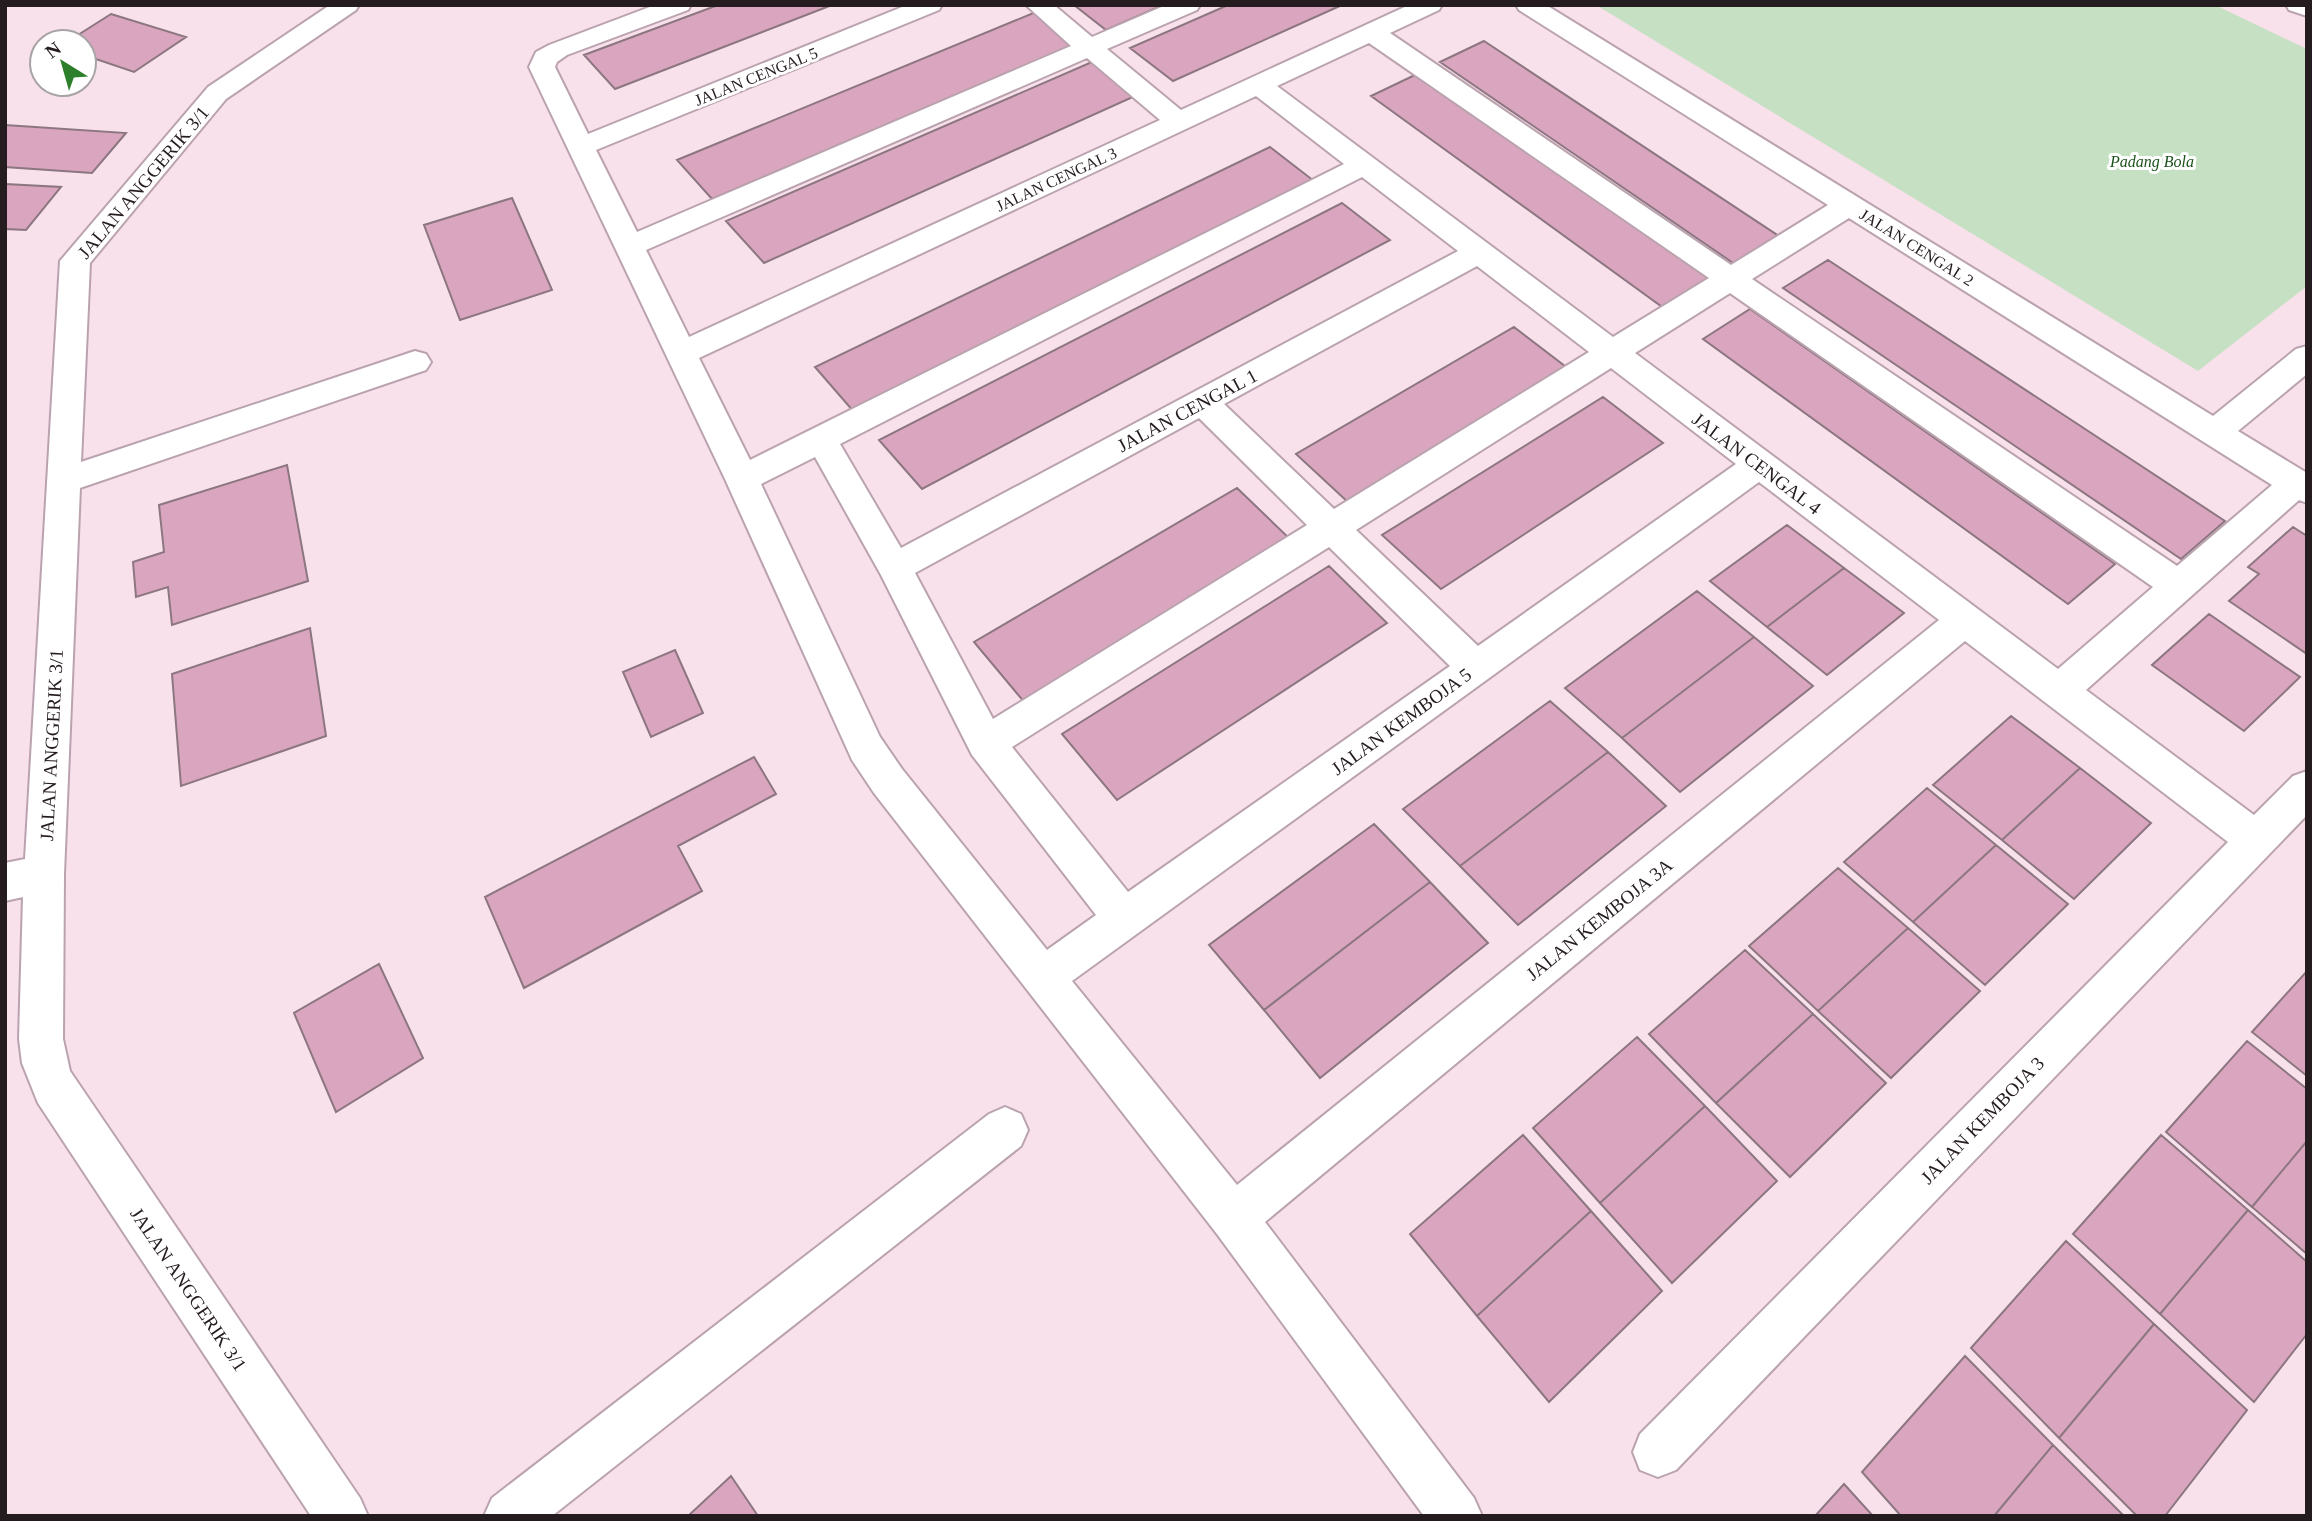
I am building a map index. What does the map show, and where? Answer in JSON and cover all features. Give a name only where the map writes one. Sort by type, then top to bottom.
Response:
[{"type":"street","name":"JALAN ANGGERIK 3/1","points":[[342,1516],[54,1087],[44,1063],[41,1039],[44,874],[75,261],[218,93],[347,5]]},
{"type":"street","points":[[679,5],[558,50],[545,58],[542,67],[742,479],[866,748],[888,781],[1233,1218],[1456,1516]]},
{"type":"street","name":"JALAN CENGAL 5","points":[[582,146],[930,5]]},
{"type":"street","points":[[1038,5],[1179,121]]},
{"type":"street","points":[[630,246],[1188,5]]},
{"type":"street","name":"JALAN CENGAL 3","points":[[682,354],[1430,5]]},
{"type":"street","name":"JALAN CENGAL 2","points":[[1528,5],[2302,487]]},
{"type":"street","points":[[2298,5],[2307,9]]},
{"type":"street","points":[[1373,33],[2179,586]]},
{"type":"street","name":"JALAN CENGAL 4","points":[[1258,85],[2256,840]]},
{"type":"street","points":[[742,479],[1364,165]]},
{"type":"street","points":[[986,743],[1849,205]]},
{"type":"street","name":"JALAN CENGAL 1","points":[[895,568],[1479,252]]},
{"type":"street","points":[[2215,432],[2307,358]]},
{"type":"street","points":[[63,481],[415,362]]},
{"type":"street","points":[[1202,402],[1476,668]]},
{"type":"street","points":[[821,439],[895,568],[986,743],[1124,919]]},
{"type":"street","name":"JALAN KEMBOJA 5","points":[[1042,978],[1759,464]]},
{"type":"street","points":[[2059,691],[2179,586],[2302,487]]},
{"type":"street","name":"JALAN KEMBOJA 3A","points":[[1233,1218],[1965,620]]},
{"type":"street","name":"JALAN KEMBOJA 3","points":[[1658,1452],[2307,788]]},
{"type":"street","points":[[5,882],[44,874]]},
{"type":"street","points":[[510,1516],[1005,1130]]},
{"type":"green space","name":"Padang Bola","points":[[1596,5],[2215,5],[2307,49],[2307,286],[2198,371]]},
{"type":"building","points":[[718,5],[832,5],[615,89],[584,55]]},
{"type":"building","points":[[1074,5],[1163,5],[1106,30]]},
{"type":"building","points":[[1228,5],[1342,5],[1173,81],[1130,48]]},
{"type":"building","points":[[1036,12],[1076,44],[712,199],[677,160]]},
{"type":"building","points":[[111,14],[186,37],[134,72],[98,60],[98,28],[89,28]]},
{"type":"building","points":[[1484,41],[1782,238],[1736,265],[1440,62]]},
{"type":"building","points":[[1092,62],[1135,96],[764,263],[726,221]]},
{"type":"building","points":[[1417,74],[1712,280],[1665,309],[1371,96]]},
{"type":"building","points":[[5,125],[126,133],[92,173],[5,167]]},
{"type":"building","points":[[1270,147],[1314,181],[854,412],[815,367]]},
{"type":"building","points":[[5,184],[61,187],[26,230],[5,229]]},
{"type":"building","points":[[512,198],[552,290],[460,320],[424,225]]},
{"type":"building","points":[[1342,203],[1390,240],[922,489],[879,440]]},
{"type":"building","points":[[1828,260],[2225,521],[2181,559],[1783,288]]},
{"type":"building","points":[[1750,309],[2115,564],[2068,604],[1703,339]]},
{"type":"building","points":[[1514,327],[1570,370],[1350,504],[1296,454]]},
{"type":"building","points":[[1603,397],[1663,443],[1441,589],[1382,535]]},
{"type":"building","points":[[287,465],[308,581],[172,625],[168,587],[136,597],[133,562],[164,552],[159,505]]},
{"type":"building","points":[[1237,488],[1291,540],[1025,703],[974,642]]},
{"type":"building","points":[[1787,525],[1844,568],[1767,627],[1710,581]]},
{"type":"building","points":[[2293,527],[2307,536],[2307,654],[2229,601],[2259,574],[2248,567]]},
{"type":"building","points":[[1329,566],[1387,623],[1117,800],[1062,734]]},
{"type":"building","points":[[1844,568],[1904,613],[1827,675],[1767,627]]},
{"type":"building","points":[[1697,591],[1754,637],[1622,738],[1565,688]]},
{"type":"building","points":[[2209,614],[2300,677],[2244,731],[2152,665]]},
{"type":"building","points":[[310,628],[326,736],[181,786],[172,674]]},
{"type":"building","points":[[1754,637],[1813,686],[1680,792],[1622,738]]},
{"type":"building","points":[[675,650],[703,713],[651,737],[623,672]]},
{"type":"building","points":[[1550,701],[1608,752],[1460,866],[1403,809]]},
{"type":"building","points":[[2011,716],[2080,768],[2002,840],[1933,785]]},
{"type":"building","points":[[1608,752],[1666,806],[1518,925],[1460,866]]},
{"type":"building","points":[[754,757],[776,794],[678,846],[702,891],[524,988],[485,897]]},
{"type":"building","points":[[2080,768],[2151,823],[2074,899],[2002,840]]},
{"type":"building","points":[[1927,788],[1996,845],[1913,922],[1844,862]]},
{"type":"building","points":[[1374,824],[1430,882],[1264,1010],[1209,945]]},
{"type":"building","points":[[1996,845],[2068,904],[1985,985],[1913,922]]},
{"type":"building","points":[[1838,868],[1908,928],[1818,1011],[1749,946]]},
{"type":"building","points":[[1430,882],[1488,943],[1320,1078],[1264,1010]]},
{"type":"building","points":[[1908,928],[1980,991],[1891,1078],[1818,1011]]},
{"type":"building","points":[[1745,950],[1813,1014],[1716,1103],[1649,1034]]},
{"type":"building","points":[[379,964],[423,1058],[336,1112],[294,1013]]},
{"type":"building","points":[[2307,971],[2307,1076],[2252,1032]]},
{"type":"building","points":[[1813,1014],[1886,1083],[1790,1177],[1716,1103]]},
{"type":"building","points":[[1637,1037],[1705,1106],[1600,1203],[1533,1128]]},
{"type":"building","points":[[2247,1041],[2307,1089],[2307,1141],[2252,1207],[2166,1132]]},
{"type":"building","points":[[1705,1106],[1777,1181],[1672,1283],[1600,1203]]},
{"type":"building","points":[[1523,1135],[1591,1211],[1477,1316],[1410,1234]]},
{"type":"building","points":[[2161,1135],[2248,1210],[2160,1314],[2073,1234]]},
{"type":"building","points":[[2307,1141],[2307,1254],[2252,1207]]},
{"type":"building","points":[[2248,1210],[2307,1262],[2307,1334],[2254,1402],[2160,1314]]},
{"type":"building","points":[[1591,1211],[1662,1291],[1549,1402],[1477,1316]]},
{"type":"building","points":[[2066,1241],[2154,1324],[2059,1438],[1971,1348]]},
{"type":"building","points":[[2154,1324],[2247,1410],[2165,1516],[2137,1516],[2059,1438]]},
{"type":"building","points":[[1965,1356],[2053,1445],[1994,1516],[1901,1516],[1862,1472]]},
{"type":"building","points":[[2053,1445],[2124,1516],[1994,1516]]},
{"type":"building","points":[[731,1476],[758,1516],[688,1516]]},
{"type":"building","points":[[1844,1484],[1873,1516],[1815,1516]]}]
